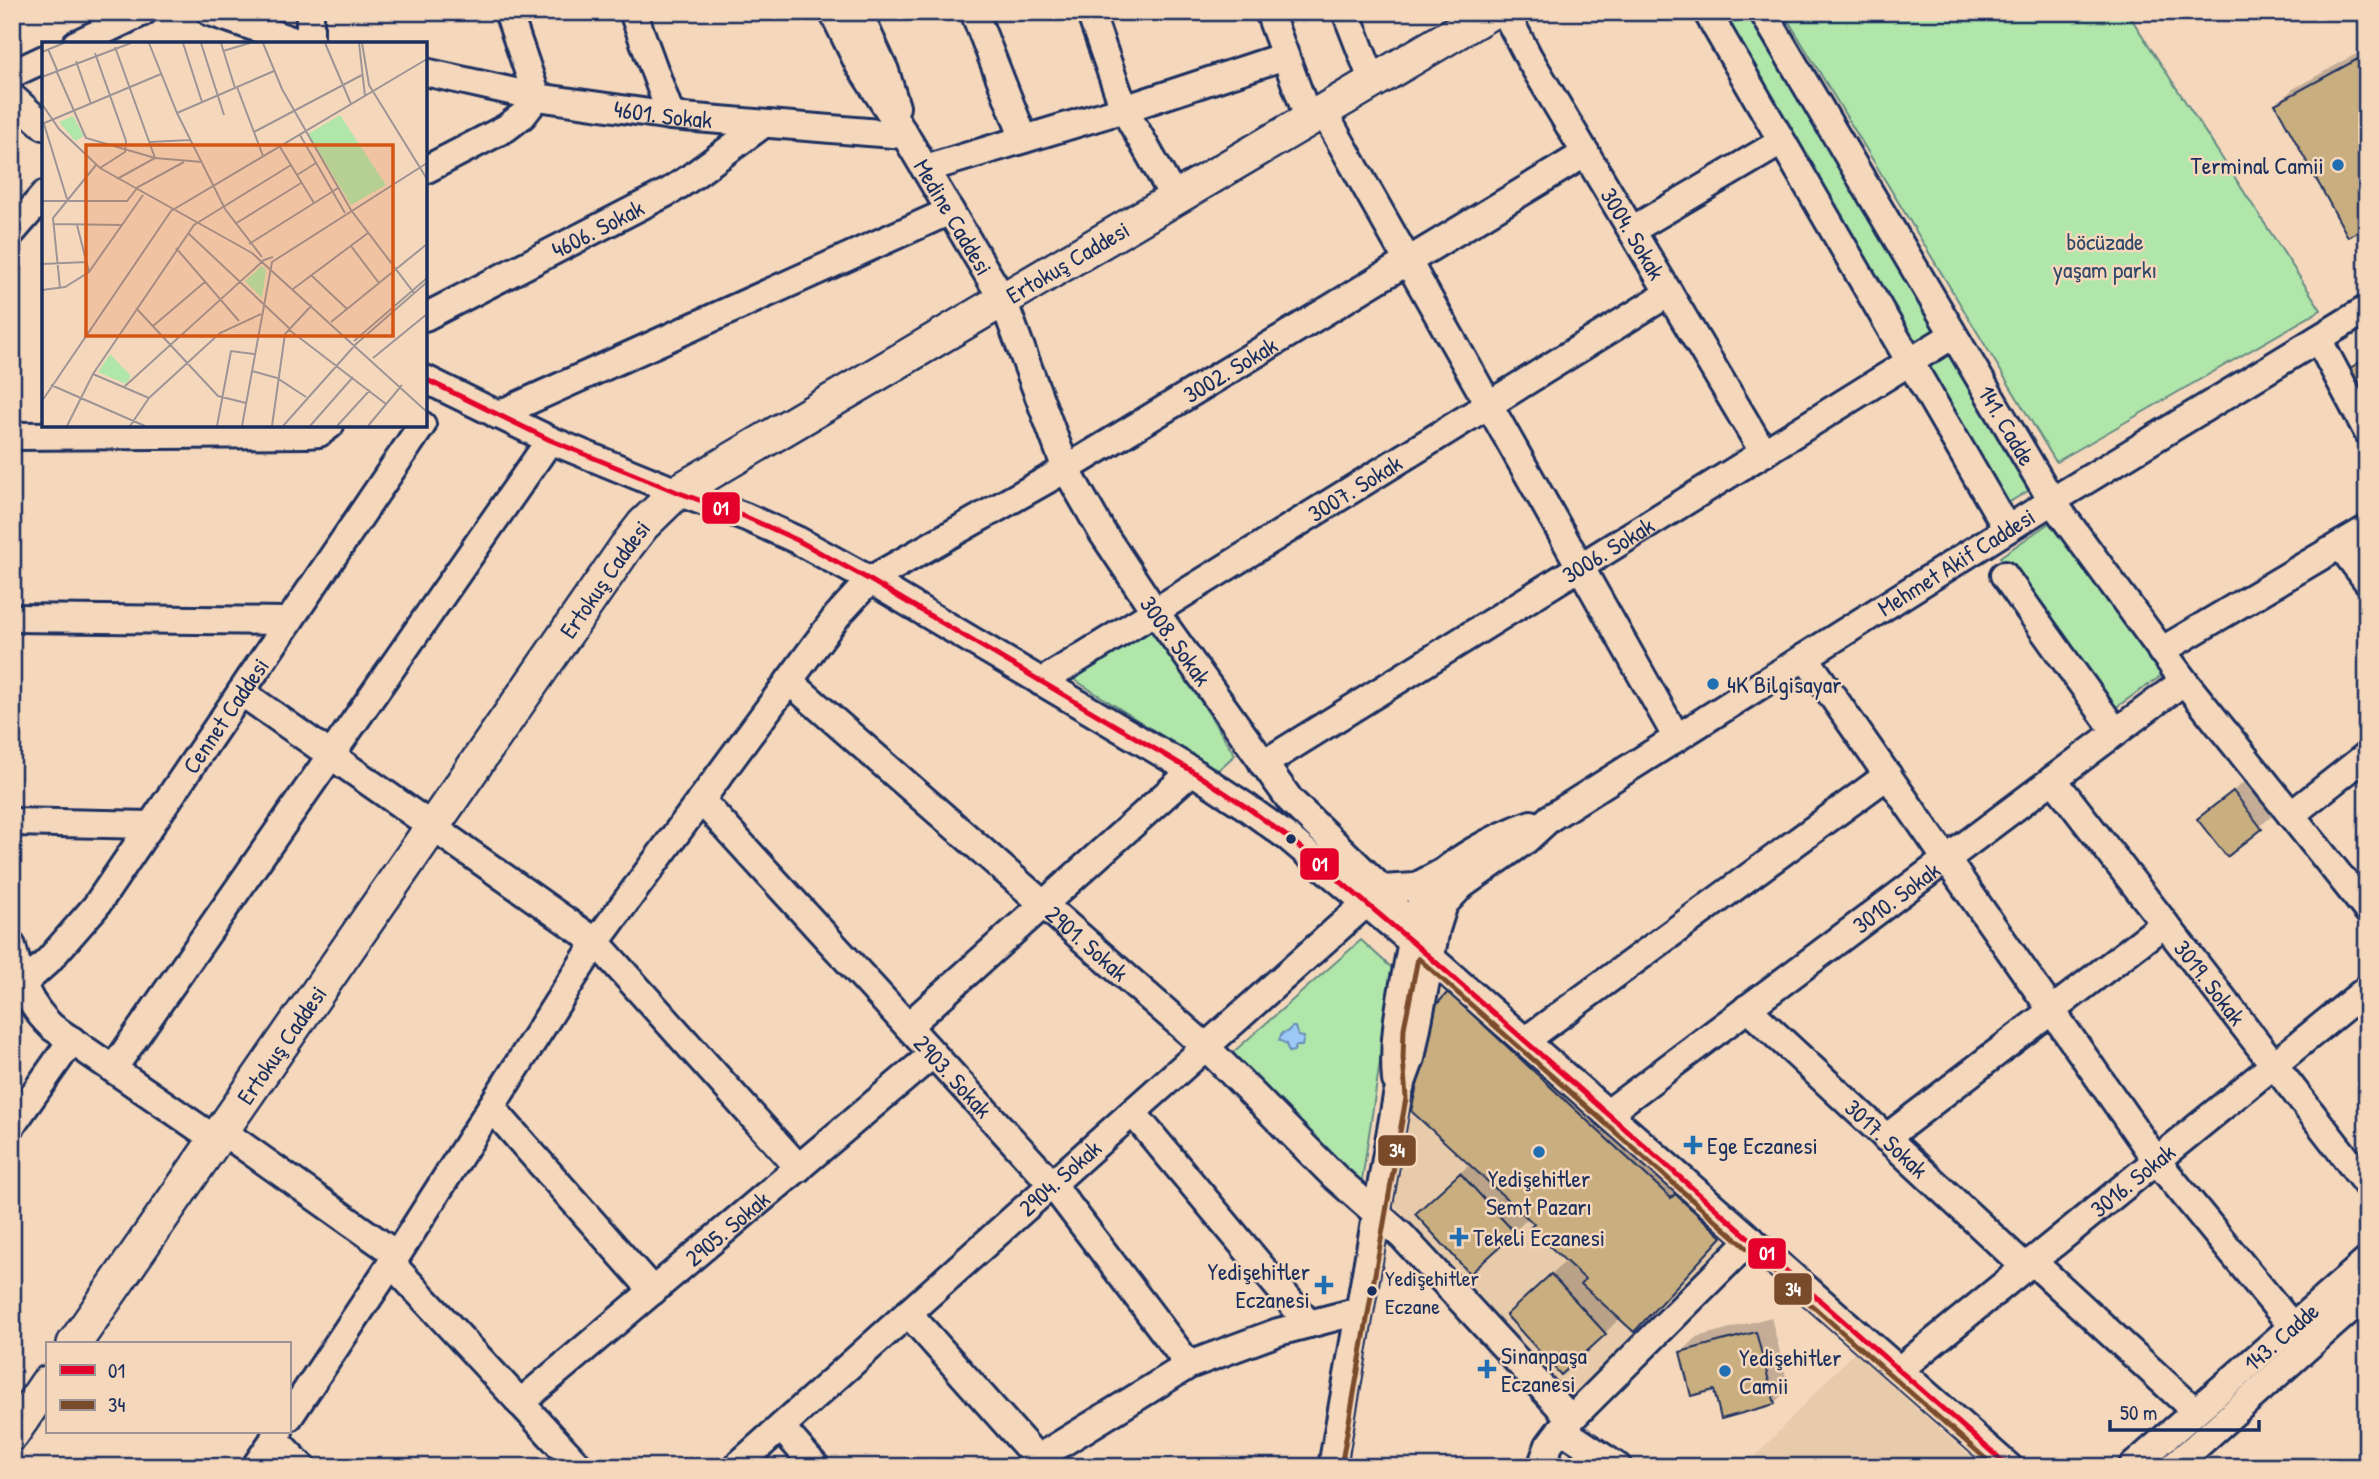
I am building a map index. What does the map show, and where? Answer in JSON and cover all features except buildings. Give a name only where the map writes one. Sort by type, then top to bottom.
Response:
[{"type":"main road","name":"Ertokuş Caddesi","points":[[75,1342],[626,547],[677,492],[1491,12]]},
{"type":"main road","points":[[12,1434],[46,1384]]},
{"type":"street","points":[[80,42],[143,12]]},
{"type":"street","points":[[210,12],[297,42]]},
{"type":"street","points":[[310,12],[310,42]]},
{"type":"street","points":[[427,169],[506,128],[523,115],[537,97],[508,12]]},
{"type":"street","points":[[633,12],[671,116]]},
{"type":"street","name":"Medine Caddesi","points":[[833,12],[859,65],[905,135],[1003,300]]},
{"type":"street","name":"Medine Caddesi","points":[[858,12],[885,71],[905,135]]},
{"type":"street","points":[[974,12],[1024,139]]},
{"type":"street","points":[[1090,12],[1124,109],[1175,199]]},
{"type":"street","points":[[1269,12],[1285,55],[1316,115],[1408,261],[1677,738]]},
{"type":"street","points":[[1346,12],[1373,82]]},
{"type":"street","name":"3004. Sokak","points":[[1505,12],[1764,453]]},
{"type":"street","points":[[1707,12],[2007,529]]},
{"type":"street","name":"141. Cadde","points":[[1763,12],[2052,501],[2184,681],[2367,910]]},
{"type":"street","points":[[925,169],[1124,109],[1285,55]]},
{"type":"street","points":[[12,74],[42,60]]},
{"type":"street","name":"4601. Sokak","points":[[427,72],[537,97],[671,116],[905,135]]},
{"type":"street","points":[[12,97],[42,124]]},
{"type":"street","name":"4606. Sokak","points":[[427,316],[670,191],[762,125]]},
{"type":"street","points":[[1632,230],[1781,142]]},
{"type":"street","name":"3002. Sokak","points":[[290,1415],[394,1259],[596,942],[837,617],[870,580],[1066,468],[1586,152]]},
{"type":"street","points":[[12,232],[42,197]]},
{"type":"street","points":[[497,415],[950,211]]},
{"type":"street","name":"3007. Sokak","points":[[1041,682],[1669,293]]},
{"type":"street","name":"3008. Sokak","points":[[1003,300],[1066,468],[1101,532],[1263,764],[1374,896]]},
{"type":"street","name":"Mehmet Akif Caddesi","points":[[1422,950],[1452,893],[1526,840],[1550,818],[2007,529],[2367,309]]},
{"type":"street","name":"3006. Sokak","points":[[1263,764],[1953,335]]},
{"type":"street","points":[[2319,339],[2367,431]]},
{"type":"street","points":[[427,414],[435,384],[550,440],[746,517],[797,540],[870,580],[1192,771],[1374,896],[1422,950],[2009,1467]]},
{"type":"street","points":[[12,436],[307,435],[319,433],[327,427]]},
{"type":"street","name":"Cennet Caddesi","points":[[17,990],[48,961],[96,906],[421,427]]},
{"type":"street","points":[[113,1069],[550,440]]},
{"type":"street","points":[[2161,651],[2367,529]]},
{"type":"street","points":[[2340,545],[2367,581]]},
{"type":"street","points":[[2004,575],[2116,732]]},
{"type":"street","points":[[12,618],[289,621]]},
{"type":"street","points":[[1805,657],[2156,1160],[2292,1326]]},
{"type":"street","name":"2901. Sokak","points":[[789,681],[1206,1047],[1334,1177],[1377,1213],[1428,1262],[1566,1424],[1618,1467]]},
{"type":"street","name":"3010. Sokak","points":[[1608,1113],[2184,681]]},
{"type":"street","points":[[241,692],[596,942],[799,1167]]},
{"type":"street","points":[[2291,815],[2367,755]]},
{"type":"street","points":[[908,1026],[1192,771]]},
{"type":"street","points":[[1526,1040],[1888,775]]},
{"type":"street","name":"3019. Sokak","points":[[2053,779],[2367,1185]]},
{"type":"street","name":"2903. Sokak","points":[[701,800],[1052,1184],[1189,1365]]},
{"type":"street","name":"Mehmet Akif Caddesi","points":[[1332,1467],[1397,1096],[1411,1058],[1422,950],[1422,901],[1435,881],[1447,870],[1491,840],[1550,818]]},
{"type":"street","points":[[12,822],[151,825]]},
{"type":"street","points":[[1374,896],[1415,887],[1447,870]]},
{"type":"street","name":"2904. Sokak","points":[[736,1467],[1374,896]]},
{"type":"street","points":[[1886,1138],[2164,924]]},
{"type":"street","points":[[12,946],[17,990],[40,1015],[113,1069],[219,1136],[394,1259],[580,1467]]},
{"type":"street","name":"3016. Sokak","points":[[1899,1370],[2367,989]]},
{"type":"street","name":"3017. Sokak","points":[[1747,1008],[1886,1138],[2195,1411]]},
{"type":"street","points":[[12,1125],[72,1040]]},
{"type":"street","name":"2905. Sokak","points":[[520,1403],[933,1054]]},
{"type":"street","points":[[491,1107],[653,1291]]},
{"type":"street","points":[[1133,1113],[1309,1324]]},
{"type":"street","points":[[1541,1467],[1549,1444],[1566,1424],[1751,1239]]},
{"type":"street","name":"143. Cadde","points":[[2132,1467],[2367,1261]]},
{"type":"street","name":"143. Cadde","points":[[2173,1467],[2367,1294]]},
{"type":"street","points":[[908,1313],[1037,1464],[1189,1365],[1247,1342],[1359,1311]]},
{"type":"street","points":[[781,1427],[816,1467]]},
{"type":"street","name":"3002. Sokak","points":[[255,1467],[278,1434]]},
{"type":"street","points":[[284,1434],[302,1467]]},
{"type":"shaded area","points":[[1440,977],[1735,1239],[1574,1402],[1392,1202],[1408,1095]]},
{"type":"shaded area","points":[[1854,1352],[1982,1467],[1745,1467]]},
{"type":"green space","points":[[1716,12],[1754,12],[1939,330],[1911,346]]},
{"type":"green space","name":"böcüzade yaşam parkı","points":[[1783,12],[2127,12],[2321,310],[2056,462]]},
{"type":"green space","points":[[1950,349],[2031,489],[2003,506],[1922,365]]},
{"type":"green space","points":[[2049,523],[2164,674],[2112,710],[2000,557]]},
{"type":"green space","points":[[1149,620],[1235,755],[1217,771],[1064,673]]},
{"type":"green space","points":[[1361,940],[1394,970],[1361,1187],[1231,1054]]},
{"type":"water","points":[[1295,1027],[1298,1036],[1304,1037],[1302,1046],[1296,1046],[1294,1051],[1289,1052],[1286,1044],[1279,1040],[1282,1033]]},
{"type":"transit line","name":"01","points":[[427,380],[550,440],[746,517],[797,540],[870,580],[1192,771],[1245,806],[1289,838],[1431,958],[2009,1467]]},
{"type":"transit line","name":"34","points":[[1341,1467],[1406,1098],[1404,1028],[1418,958],[1995,1467]]},
{"type":"place","name":"Terminal Camii","points":[[2338,165]]},
{"type":"place","name":"4K Bilgisayar","points":[[1713,684]]},
{"type":"place","name":"Ege Eczanesi","points":[[1693,1145]]},
{"type":"place","name":"Yedişehitler Semt Pazarı","points":[[1539,1152]]},
{"type":"place","name":"Tekeli Eczanesi","points":[[1459,1237]]},
{"type":"place","name":"Yedişehitler Eczanesi","points":[[1324,1285]]},
{"type":"place","name":"Yedişehitler Eczane","points":[[1372,1291]]},
{"type":"place","name":"Sinanpaşa Eczanesi","points":[[1487,1369]]},
{"type":"place","name":"Yedişehitler Camii","points":[[1725,1371]]}]
